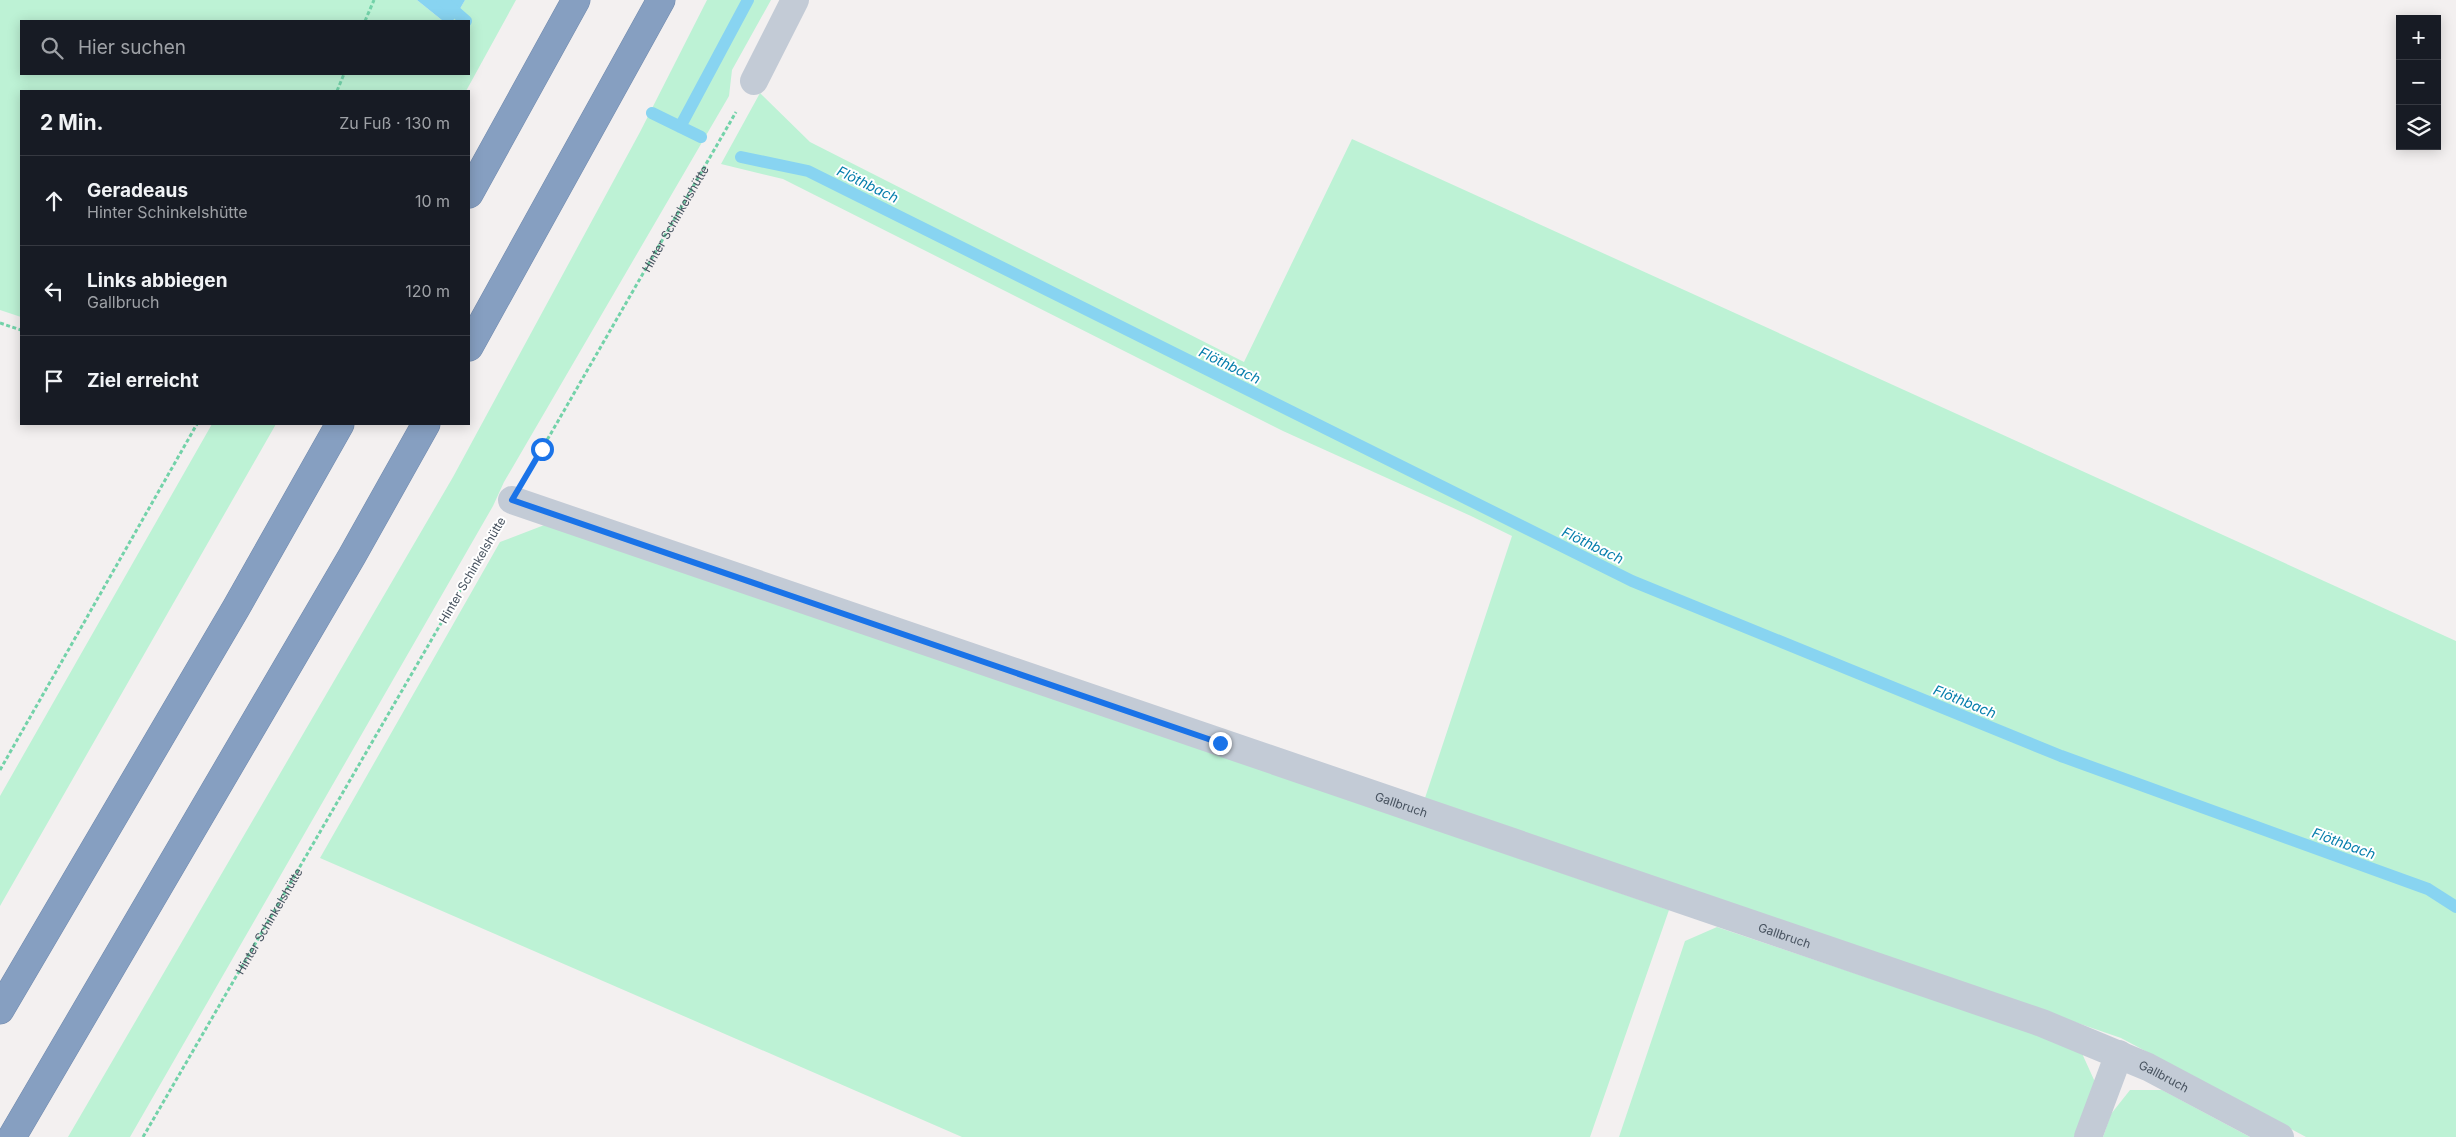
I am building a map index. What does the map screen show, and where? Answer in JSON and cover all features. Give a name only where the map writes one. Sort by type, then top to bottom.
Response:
[{"type":"highway","points":[[470,192],[576,0]]},
{"type":"highway","points":[[470,346],[582,146],[660,0]]},
{"type":"highway","points":[[0,1010],[236,608],[339,425]]},
{"type":"highway","points":[[12,1137],[347,564],[425,425]]},
{"type":"street","points":[[754,80],[795,0]]},
{"type":"street","name":"Gallbruch","points":[[512,500],[2042,1023],[2119,1054],[2170,1078],[2280,1137]]},
{"type":"street","points":[[2088,1137],[2119,1054]]},
{"type":"path","points":[[365,20],[374,0]]},
{"type":"path","points":[[337,90],[344,75]]},
{"type":"path","name":"Hinter Schinkelshütte","points":[[143,1137],[688,198],[754,80]]},
{"type":"path","points":[[0,323],[20,330]]},
{"type":"path","points":[[0,770],[196,425]]},
{"type":"green space","points":[[0,0],[417,0],[442,20],[20,20],[20,75],[470,75],[470,20],[454,20],[465,0],[516,0],[467,90],[20,90],[20,317],[0,310]]},
{"type":"green space","points":[[707,0],[771,0],[732,70],[729,96],[504,482],[493,506],[130,1137],[68,1137],[453,477],[640,132]]},
{"type":"green space","points":[[760,93],[810,142],[1244,362],[1352,139],[2456,641],[2456,1137],[2306,1137],[2121,1038],[1425,798],[1512,536],[1283,431],[783,179],[721,164]]},
{"type":"green space","points":[[211,425],[275,425],[0,906],[0,796]]},
{"type":"green space","points":[[547,524],[1669,910],[1590,1137],[962,1137],[320,858],[500,542]]},
{"type":"green space","points":[[1717,927],[2080,1049],[2095,1082],[2074,1137],[1619,1137],[1685,941]]},
{"type":"green space","points":[[2130,1090],[2162,1090],[2250,1137],[2103,1137],[2111,1114]]},
{"type":"water","points":[[417,0],[465,0],[454,20],[442,20]]},
{"type":"waterway","name":"Flöthbach","points":[[442,0],[465,20]]},
{"type":"waterway","points":[[680,127],[748,0]]},
{"type":"waterway","name":"Flöthbach","points":[[652,113],[701,137]]},
{"type":"waterway","name":"Flöthbach","points":[[741,157],[808,171],[1632,581],[2061,756],[2428,889],[2456,907]]},
{"type":"route","points":[[542,449],[512,500],[1220,743]]}]
